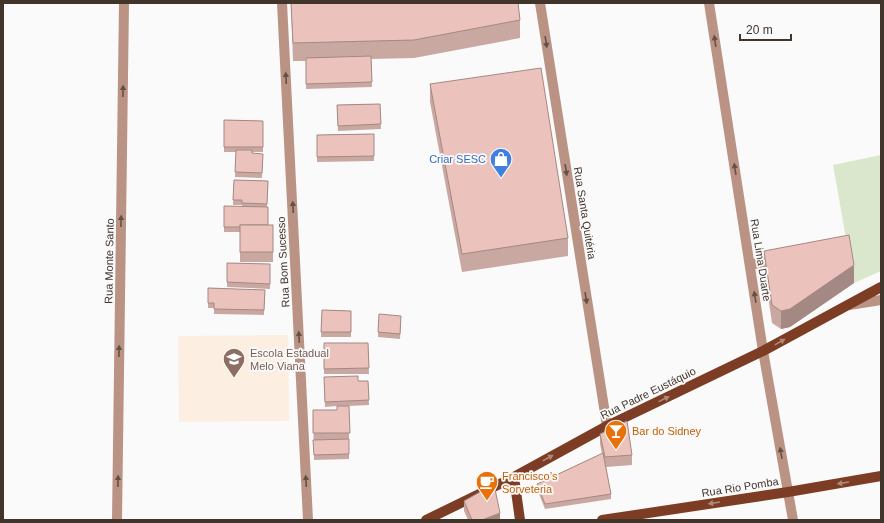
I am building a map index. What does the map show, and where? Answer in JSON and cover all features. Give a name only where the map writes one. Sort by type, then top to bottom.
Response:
[{"type":"main road","name":"Rua Padre Eustáquio","points":[[426,520],[514,477],[606,426],[763,351],[881,287]]},
{"type":"main road","name":"Rua Rio Pomba","points":[[602,520],[788,492],[881,476]]},
{"type":"main road","points":[[514,477],[520,520]]},
{"type":"street","name":"Rua Monte Santo","points":[[117,520],[124,3]]},
{"type":"street","name":"Rua Bom Sucesso","points":[[282,3],[308,520]]},
{"type":"street","name":"Rua Santa Quitéria","points":[[540,3],[606,426]]},
{"type":"street","name":"Rua Lima Duarte","points":[[709,3],[763,351],[793,520]]},
{"type":"street","points":[[750,265],[786,257]]},
{"type":"street","points":[[846,306],[881,300]]},
{"type":"shaded area","name":"Escola Estadual Melo Viana","points":[[288,335],[289,421],[179,422],[178,336]]},
{"type":"green space","points":[[881,155],[881,271],[854,283],[833,165]]},
{"type":"building","points":[[291,3],[518,3],[520,20],[414,40],[293,43]]},
{"type":"building","points":[[371,56],[372,82],[306,84],[306,58]]},
{"type":"building","name":"Criar SESC","points":[[541,68],[568,238],[462,254],[430,84]]},
{"type":"building","points":[[380,104],[381,124],[338,126],[337,105]]},
{"type":"building","points":[[224,120],[263,121],[263,147],[224,147]]},
{"type":"building","points":[[374,134],[374,156],[317,157],[317,135]]},
{"type":"building","points":[[236,150],[252,150],[252,153],[263,154],[262,173],[235,172]]},
{"type":"building","points":[[234,180],[268,181],[267,204],[242,203],[242,200],[233,200]]},
{"type":"building","points":[[224,206],[268,207],[268,225],[240,225],[240,227],[224,227]]},
{"type":"building","points":[[240,225],[273,225],[273,252],[240,252]]},
{"type":"building","points":[[849,235],[854,265],[790,309],[781,311],[772,305],[764,251]]},
{"type":"building","points":[[227,263],[270,264],[270,284],[227,282]]},
{"type":"building","points":[[208,288],[265,290],[264,310],[214,309],[214,303],[208,303]]},
{"type":"building","points":[[322,310],[351,311],[351,332],[321,332]]},
{"type":"building","points":[[379,314],[401,316],[400,334],[378,332]]},
{"type":"building","points":[[324,343],[368,343],[369,368],[324,369]]},
{"type":"building","points":[[358,376],[358,381],[368,381],[369,400],[325,402],[324,377]]},
{"type":"building","points":[[337,406],[349,406],[350,433],[313,433],[313,410],[337,410]]},
{"type":"building","name":"Bar do Sidney","points":[[627,421],[632,455],[605,457],[600,434]]},
{"type":"building","points":[[349,439],[349,454],[314,455],[313,440]]},
{"type":"building","points":[[603,453],[611,494],[545,504],[537,484]]},
{"type":"building","name":"Francisco’s Sorveteria","points":[[494,484],[500,513],[482,520],[472,520],[464,501]]},
{"type":"place","name":"Criar SESC","points":[[501,178]]},
{"type":"place","name":"Escola Estadual Melo Viana","points":[[234,378]]},
{"type":"place","name":"Bar do Sidney","points":[[616,450]]},
{"type":"place","name":"Francisco’s Sorveteria","points":[[487,502]]}]
